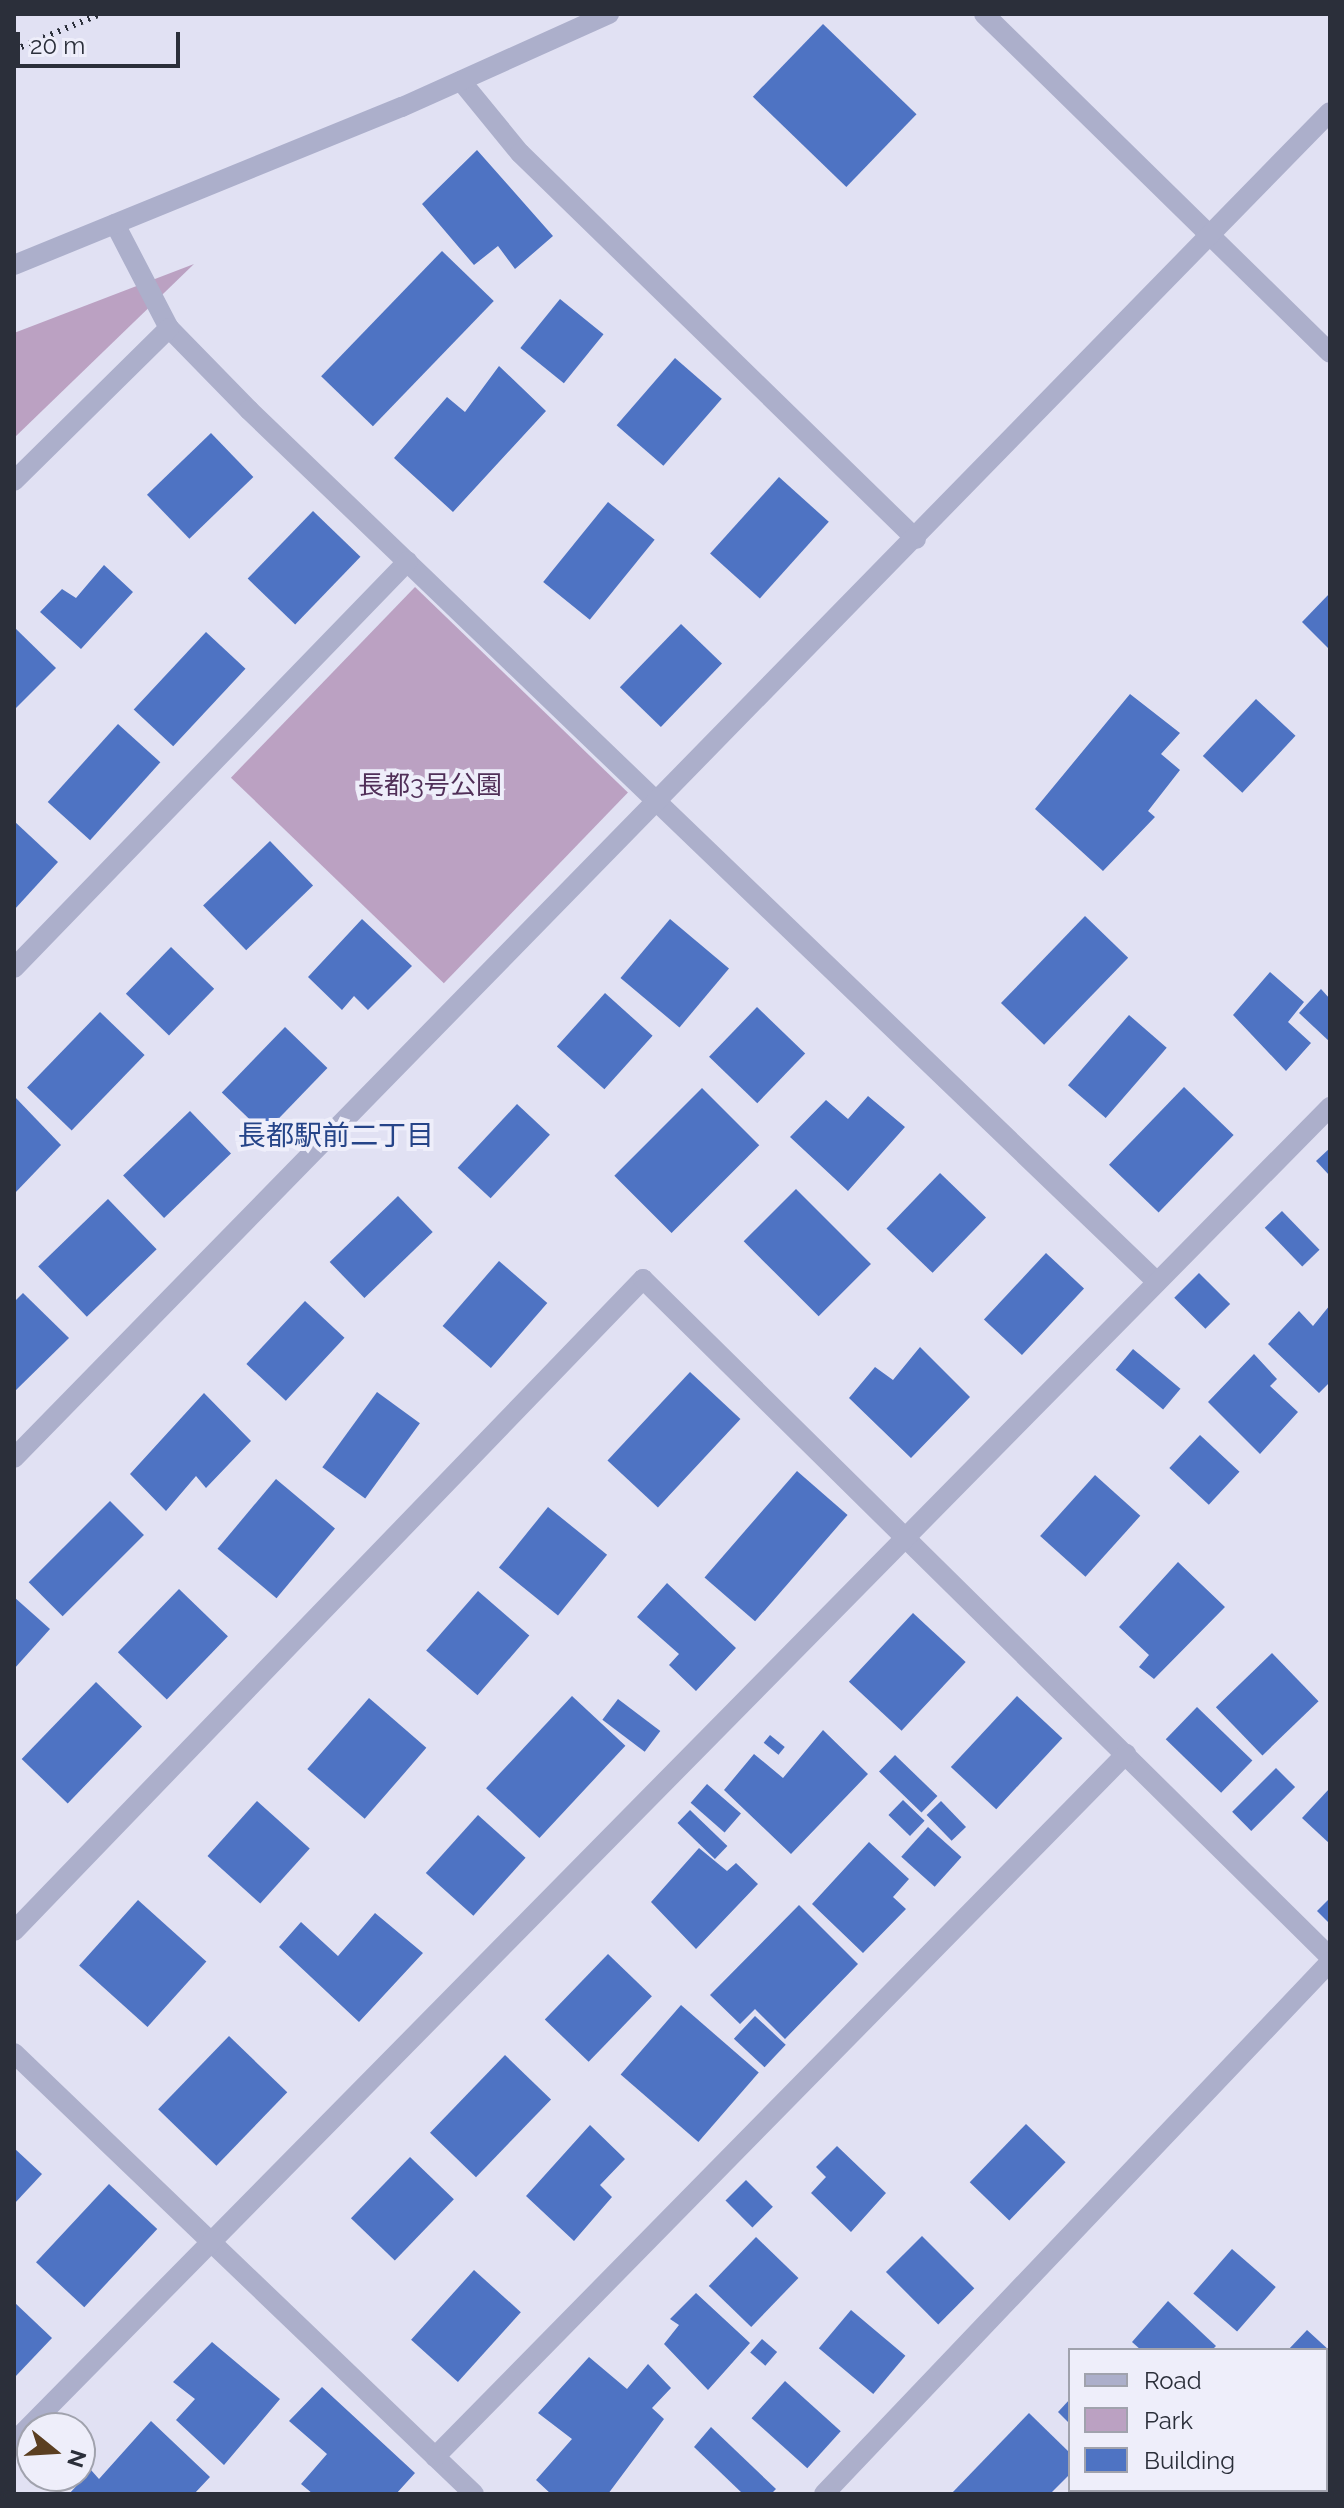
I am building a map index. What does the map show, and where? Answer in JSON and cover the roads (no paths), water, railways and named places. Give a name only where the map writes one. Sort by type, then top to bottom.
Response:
[{"type":"street","points":[[14,265],[461,81],[609,14]]},
{"type":"street","points":[[984,14],[1330,353]]},
{"type":"street","points":[[461,81],[520,153],[916,539]]},
{"type":"street","points":[[14,1458],[1212,239],[1330,112]]},
{"type":"street","points":[[115,224],[169,328],[1157,1282]]},
{"type":"street","points":[[14,481],[169,328]]},
{"type":"street","points":[[14,968],[408,561]]},
{"type":"street","points":[[14,2442],[1330,1107]]},
{"type":"street","points":[[14,1931],[643,1279],[907,1536],[1330,1960],[824,2494]]},
{"type":"street","points":[[435,2457],[1126,1754]]},
{"type":"street","points":[[14,2053],[474,2494]]},
{"type":"railway","points":[[14,50],[100,14]]},
{"type":"district","name":"長都駅前二丁目","points":[[336,1136]]},
{"type":"park label","name":"長都3号公園","points":[[430,786]]}]
